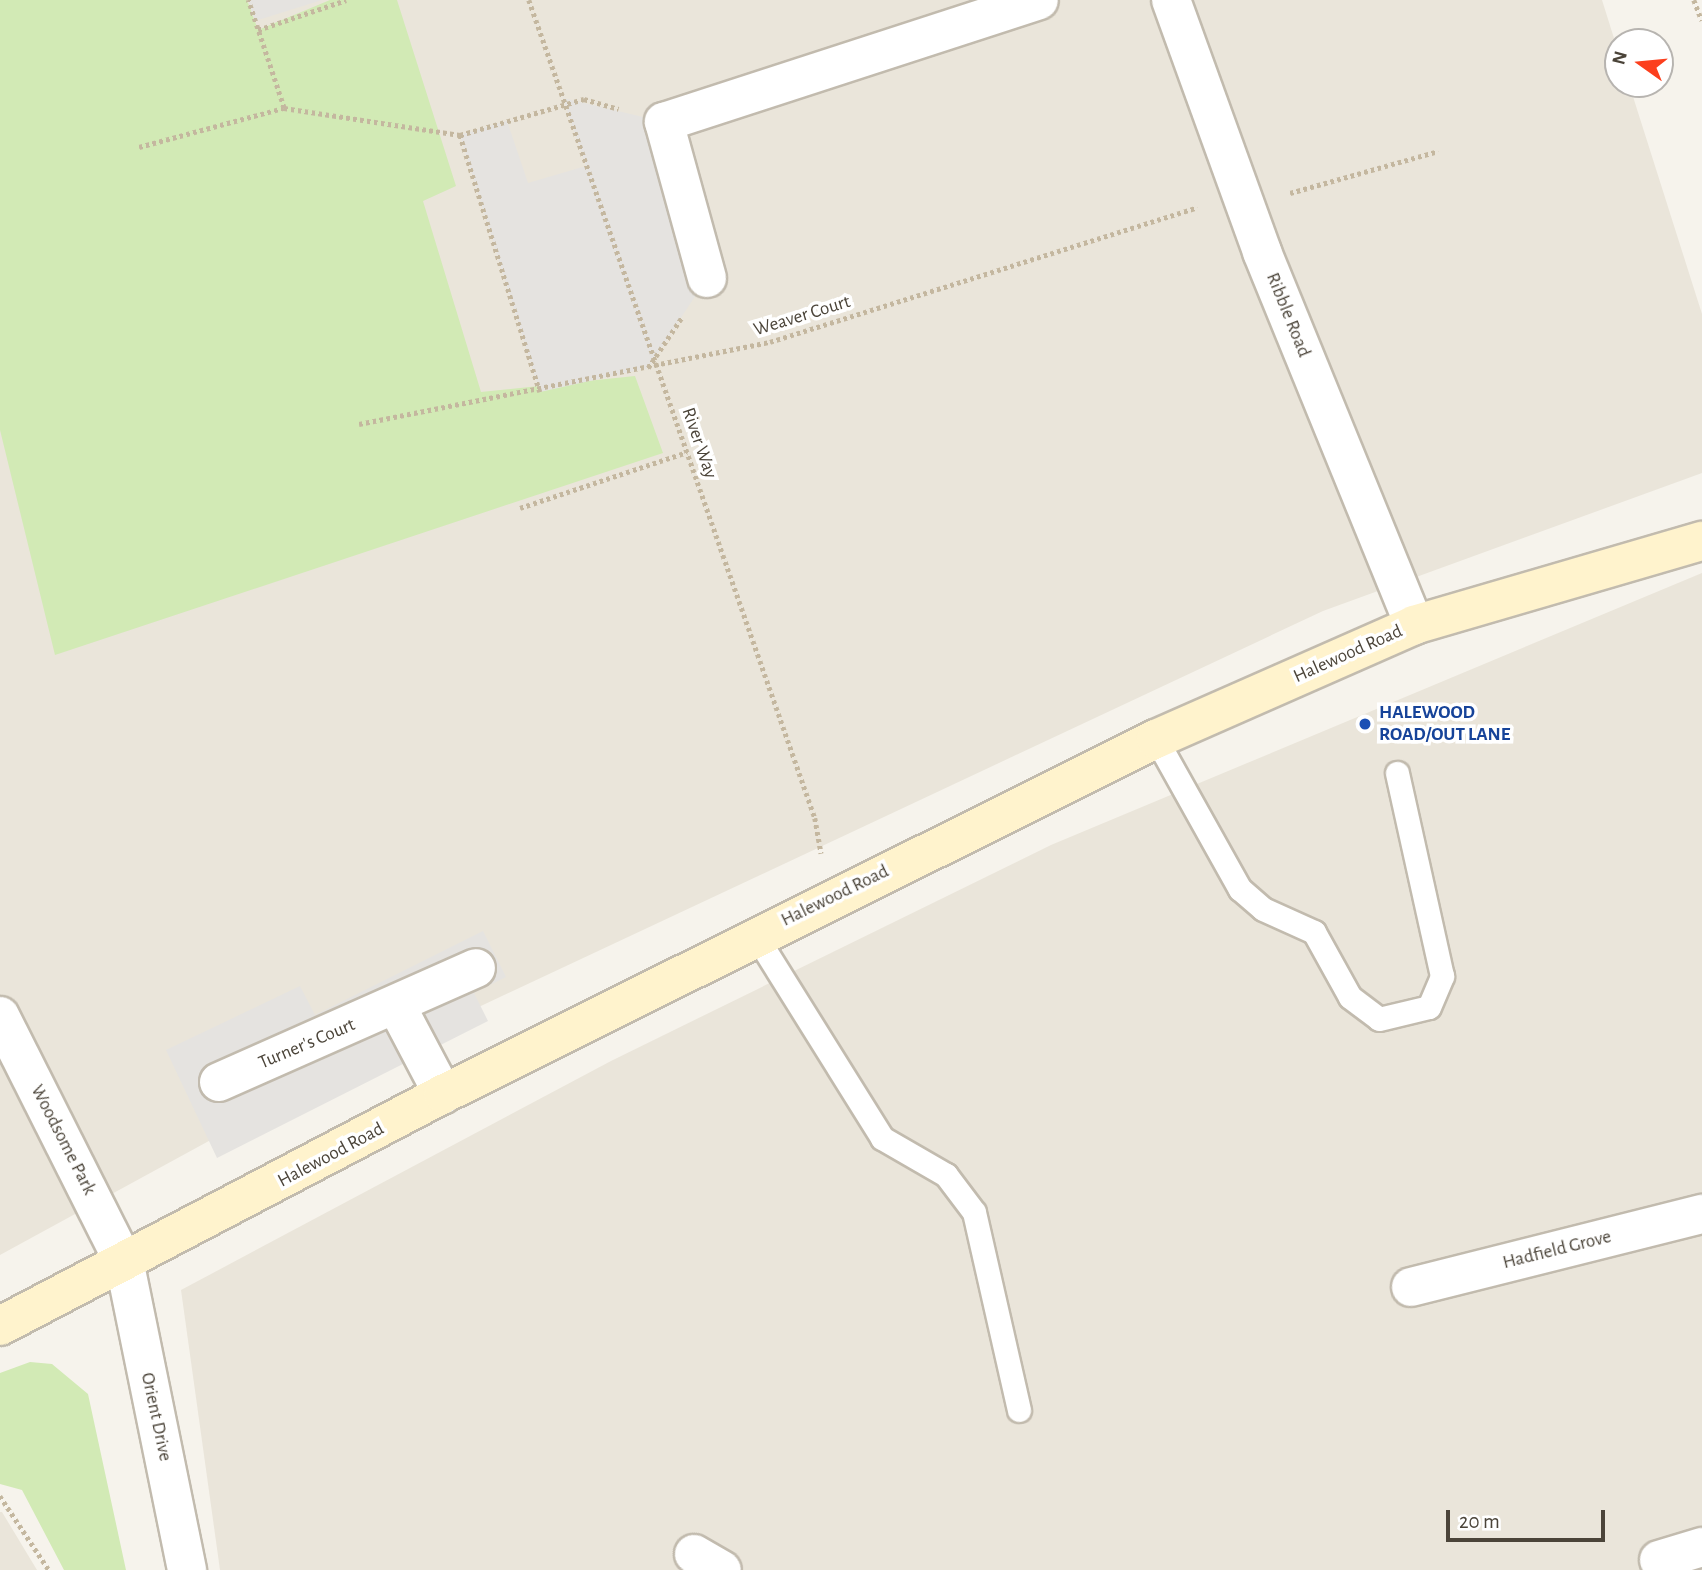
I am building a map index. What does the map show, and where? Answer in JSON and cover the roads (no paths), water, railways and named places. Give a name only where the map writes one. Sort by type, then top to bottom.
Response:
[{"type":"street","points":[[707,278],[664,121],[1039,0]]},
{"type":"street","name":"Ribble Road","points":[[1171,0],[1243,199],[1414,625]]},
{"type":"street","name":"Halewood Road","points":[[0,1326],[125,1265],[443,1094],[829,899],[1156,739],[1414,625],[1702,541]]},
{"type":"street","name":"Turner's Court","points":[[219,1082],[477,968]]},
{"type":"street","points":[[396,1005],[443,1094]]},
{"type":"street","name":"Woodsome Park","points":[[0,1016],[125,1265]]},
{"type":"street","name":"Hadfield Grove","points":[[1411,1287],[1702,1214]]},
{"type":"street","name":"Orient Drive","points":[[125,1265],[187,1570]]},
{"type":"street","points":[[1659,1560],[1702,1547]]},
{"type":"lane","points":[[1156,739],[1240,889],[1263,909],[1314,932],[1350,997],[1379,1019],[1429,1007],[1442,976],[1397,773]]},
{"type":"lane","points":[[756,936],[882,1138],[946,1175],[974,1212],[1019,1410]]},
{"type":"place","name":"HALEWOOD ROAD/OUT LANE","points":[[1365,724]]}]
